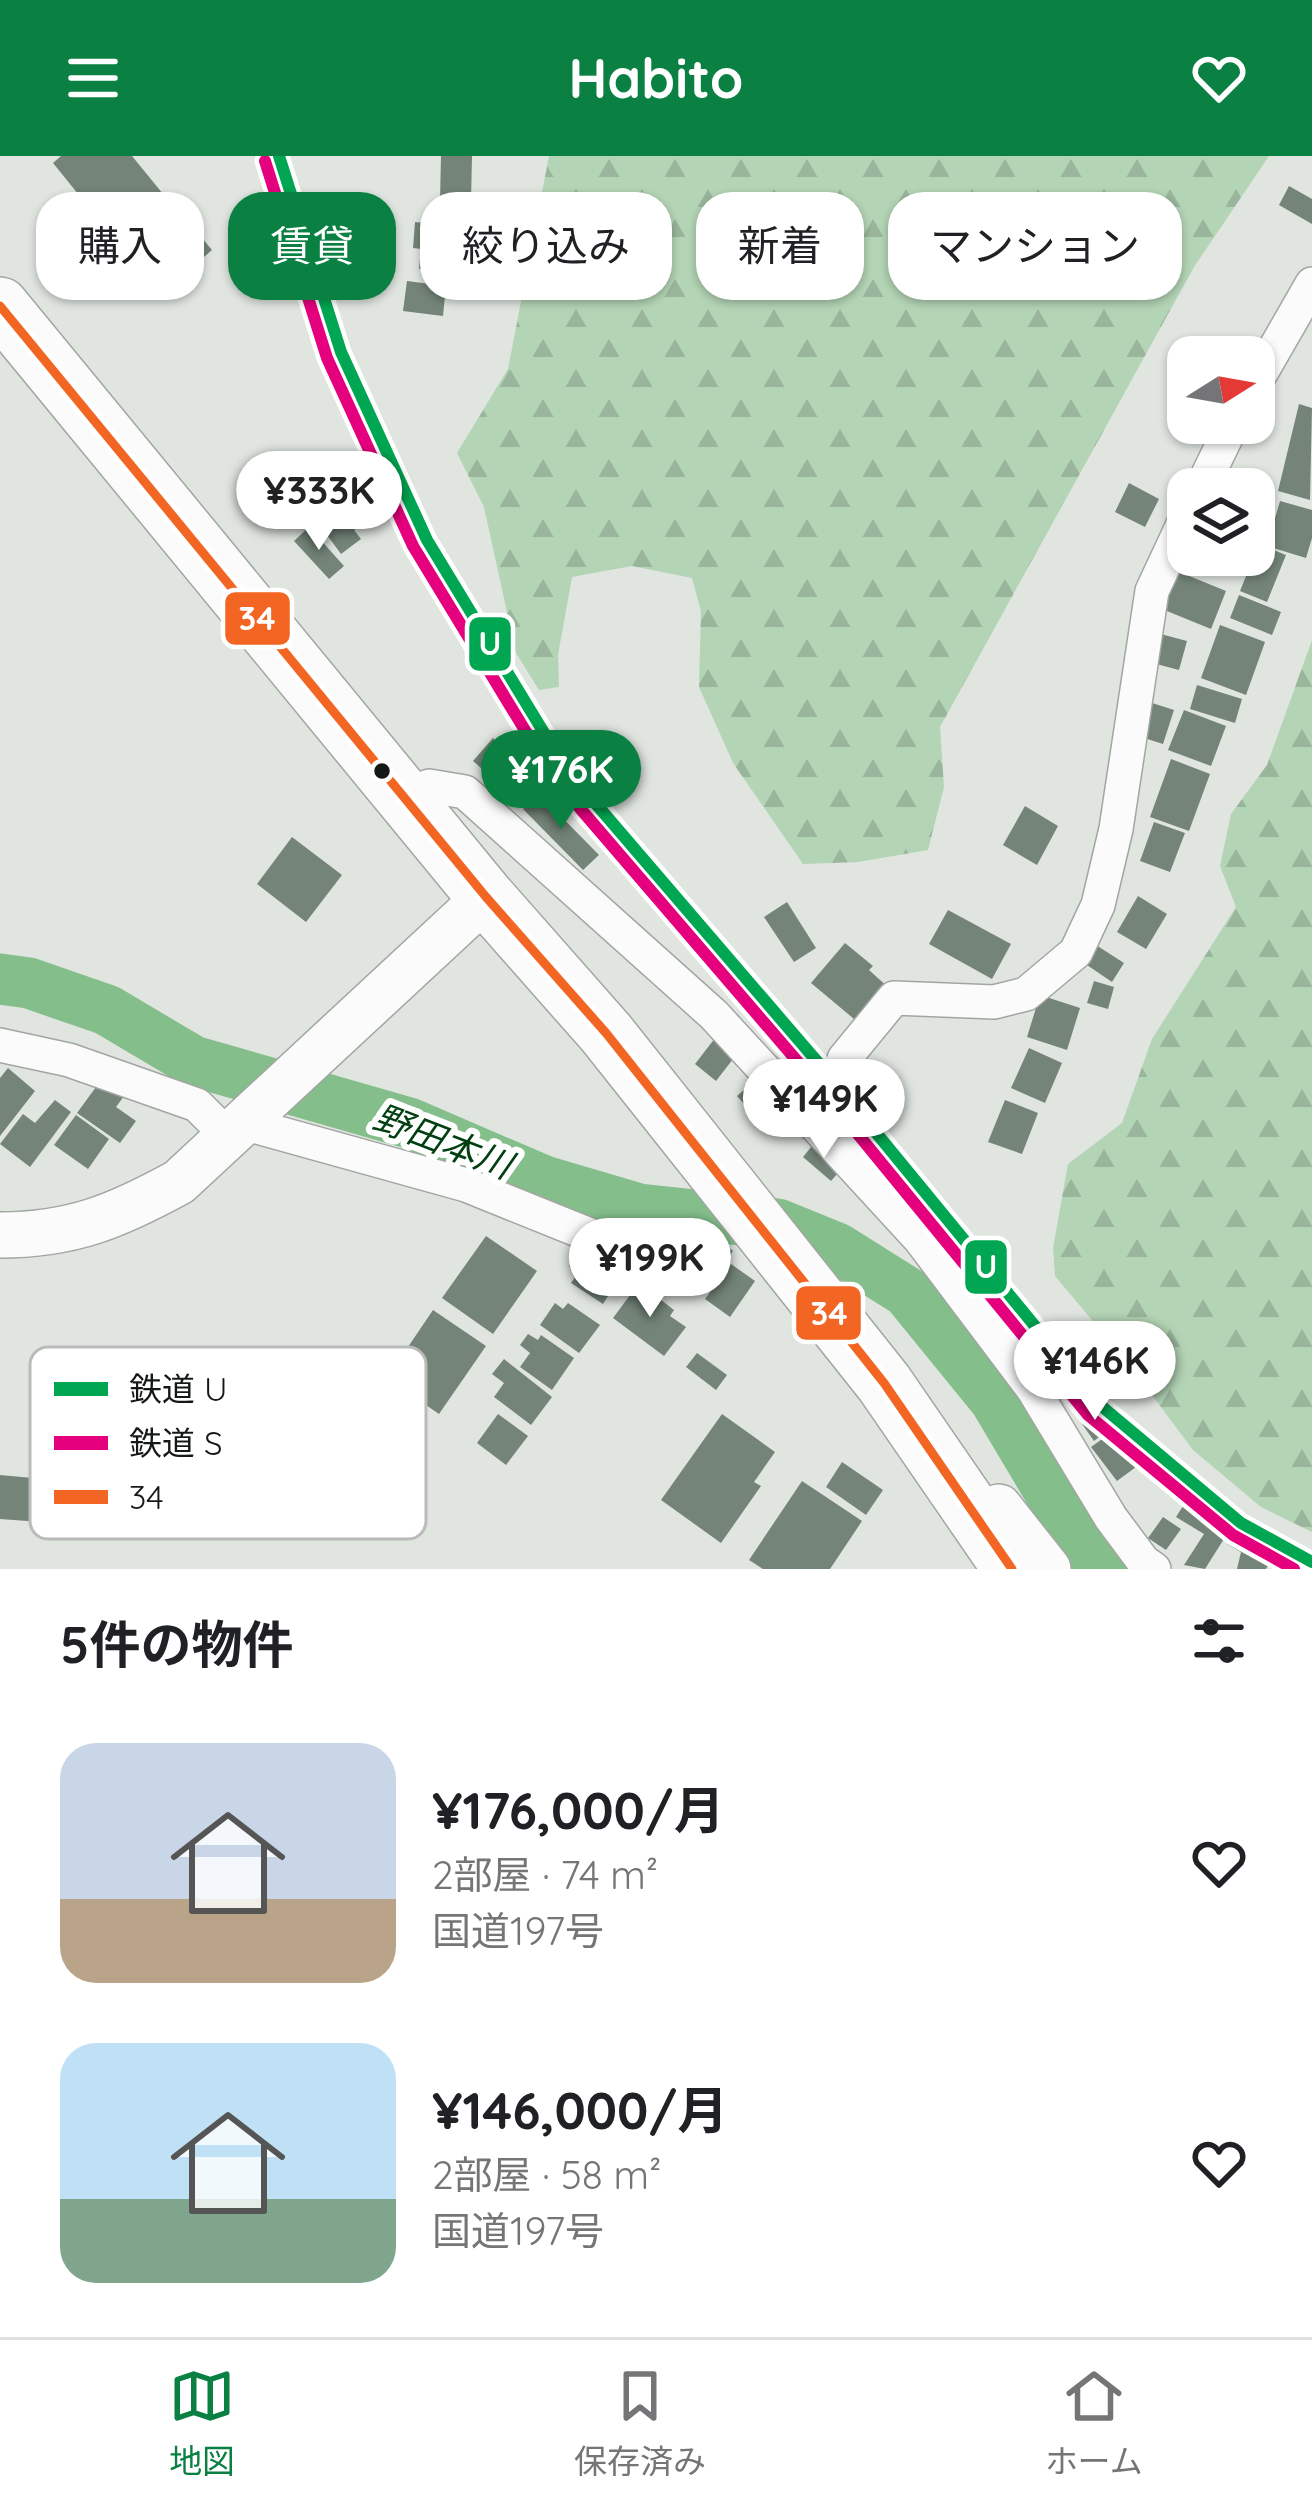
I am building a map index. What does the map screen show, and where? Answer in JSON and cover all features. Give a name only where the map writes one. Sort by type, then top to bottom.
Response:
[{"type":"highway","points":[[0,306],[486,897],[606,1033],[884,1383],[1012,1569]]},
{"type":"street","points":[[1275,348],[1312,284]]},
{"type":"street","points":[[844,1059],[894,998],[994,1002],[1026,994],[1076,952],[1098,905],[1116,829],[1152,591],[1167,559]]},
{"type":"street","points":[[404,798],[429,786],[465,792],[808,1104],[920,1238],[1033,1389],[1111,1518],[1154,1569]]},
{"type":"street","points":[[0,1235],[41,1235],[119,1215],[179,1182],[486,897]]},
{"type":"street","points":[[0,1045],[69,1060],[242,1124],[466,1185],[596,1238]]},
{"type":"street","points":[[884,1383],[917,1402],[1048,1569]]},
{"type":"green space","points":[[549,156],[1269,156],[1182,289],[1182,192],[888,192],[888,300],[1176,300],[940,727],[944,787],[928,850],[858,862],[803,864],[733,763],[699,687],[701,611],[692,578],[632,566],[572,577],[558,655],[559,687],[539,690],[516,653],[484,507],[457,453],[508,369],[521,300],[672,300],[672,192],[542,192]]},
{"type":"green space","points":[[1312,640],[1312,1532],[1261,1507],[1193,1450],[1055,1276],[1053,1248],[1068,1164],[1122,1123],[1152,1039],[1236,907],[1220,866],[1231,814],[1267,765]]},
{"type":"building","points":[[61,156],[132,156],[161,192],[76,192],[53,163]]},
{"type":"building","points":[[441,156],[472,156],[471,192],[440,192]]},
{"type":"building","points":[[1289,186],[1312,199],[1312,224],[1279,205]]},
{"type":"building","points":[[415,222],[420,222],[420,249],[413,248]]},
{"type":"building","points":[[407,281],[420,283],[420,300],[445,300],[443,316],[403,311]]},
{"type":"building","points":[[1299,404],[1312,408],[1310,500],[1278,491]]},
{"type":"building","points":[[351,474],[379,512],[354,530],[361,539],[341,554],[316,520],[336,505],[327,493]]},
{"type":"building","points":[[1129,483],[1159,499],[1145,527],[1115,512]]},
{"type":"building","points":[[1280,501],[1312,510],[1306,558],[1275,548]]},
{"type":"building","points":[[309,527],[344,566],[329,579],[294,541]]},
{"type":"building","points":[[1275,551],[1286,555],[1267,602],[1240,591],[1246,576],[1275,576]]},
{"type":"building","points":[[1169,576],[1189,576],[1226,591],[1211,629],[1157,607]]},
{"type":"building","points":[[1239,595],[1281,612],[1272,635],[1230,618]]},
{"type":"building","points":[[1220,625],[1265,642],[1246,695],[1201,678]]},
{"type":"building","points":[[1157,633],[1187,641],[1179,670],[1149,662]]},
{"type":"building","points":[[1197,685],[1242,699],[1235,723],[1190,709]]},
{"type":"building","points":[[1149,702],[1174,710],[1163,744],[1138,736]]},
{"type":"building","points":[[1184,710],[1226,726],[1211,766],[1168,750]]},
{"type":"building","points":[[493,738],[534,774],[514,797],[473,761]]},
{"type":"building","points":[[1171,759],[1210,774],[1189,831],[1150,817]]},
{"type":"building","points":[[539,794],[599,855],[583,870],[523,809]]},
{"type":"building","points":[[1025,806],[1058,826],[1037,865],[1003,845]]},
{"type":"building","points":[[1154,822],[1185,833],[1170,872],[1140,861]]},
{"type":"building","points":[[292,837],[342,875],[306,922],[257,884]]},
{"type":"building","points":[[1138,896],[1167,914],[1146,949],[1117,932]]},
{"type":"building","points":[[787,902],[816,948],[794,962],[764,917]]},
{"type":"building","points":[[948,910],[1011,944],[992,979],[929,944]]},
{"type":"building","points":[[845,943],[873,966],[869,970],[890,989],[860,1024],[811,983]]},
{"type":"building","points":[[1096,945],[1124,963],[1112,982],[1084,963]]},
{"type":"building","points":[[1094,981],[1114,987],[1108,1009],[1087,1003]]},
{"type":"building","points":[[1040,995],[1080,1008],[1067,1050],[1027,1037]]},
{"type":"building","points":[[719,1033],[740,1050],[716,1081],[695,1064]]},
{"type":"building","points":[[1029,1048],[1062,1063],[1045,1103],[1011,1088]]},
{"type":"building","points":[[8,1068],[35,1091],[0,1136],[0,1078]]},
{"type":"building","points":[[104,1076],[127,1092],[116,1107],[136,1121],[120,1143],[77,1113]]},
{"type":"building","points":[[760,1076],[795,1115],[772,1135],[737,1096]]},
{"type":"building","points":[[55,1100],[71,1112],[30,1167],[0,1144],[23,1114],[35,1123]]},
{"type":"building","points":[[1005,1100],[1038,1113],[1022,1154],[988,1142]]},
{"type":"building","points":[[76,1115],[109,1139],[88,1169],[54,1145]]},
{"type":"building","points":[[816,1141],[845,1165],[831,1181],[803,1157]]},
{"type":"building","points":[[711,1235],[733,1251],[702,1292],[681,1277]]},
{"type":"building","points":[[486,1236],[537,1271],[493,1334],[442,1298]]},
{"type":"building","points":[[578,1251],[587,1257],[591,1251],[623,1272],[603,1304],[571,1283],[578,1273],[569,1266]]},
{"type":"building","points":[[731,1264],[755,1281],[730,1317],[705,1299]]},
{"type":"building","points":[[639,1283],[674,1310],[670,1316],[686,1327],[664,1356],[613,1318]]},
{"type":"building","points":[[555,1303],[563,1309],[568,1303],[600,1325],[579,1353],[540,1325]]},
{"type":"building","points":[[433,1310],[486,1346],[439,1414],[426,1405],[426,1347],[408,1347]]},
{"type":"building","points":[[528,1334],[538,1340],[541,1335],[574,1358],[552,1390],[520,1367],[530,1353],[520,1345]]},
{"type":"building","points":[[697,1353],[727,1375],[716,1390],[686,1367]]},
{"type":"building","points":[[504,1359],[552,1397],[531,1425],[494,1397],[504,1383],[492,1374]]},
{"type":"building","points":[[1064,1365],[1089,1402],[1074,1413],[1048,1376]]},
{"type":"building","points":[[1096,1405],[1112,1427],[1094,1441],[1078,1418]]},
{"type":"building","points":[[498,1414],[528,1436],[506,1465],[477,1443]]},
{"type":"building","points":[[722,1414],[775,1452],[754,1482],[761,1486],[721,1543],[661,1500]]},
{"type":"building","points":[[1119,1427],[1144,1461],[1117,1481],[1091,1447]]},
{"type":"building","points":[[842,1462],[883,1490],[866,1515],[826,1487]]},
{"type":"building","points":[[0,1475],[30,1478],[30,1521],[0,1519]]},
{"type":"building","points":[[802,1481],[862,1521],[830,1569],[763,1569],[749,1560]]},
{"type":"building","points":[[1190,1495],[1234,1523],[1205,1569],[1184,1565],[1204,1534],[1176,1517]]},
{"type":"building","points":[[1163,1517],[1181,1529],[1166,1550],[1148,1538]]},
{"type":"building","points":[[1238,1524],[1278,1548],[1266,1569],[1237,1569],[1241,1552],[1227,1544]]},
{"type":"waterway","name":"野田本川","points":[[0,979],[29,983],[107,1010],[193,1061],[409,1123],[544,1181],[639,1209],[778,1224],[837,1248],[907,1292],[995,1400],[1080,1543],[1103,1569]]},
{"type":"tunnel","points":[[814,1097],[844,1059]]},
{"type":"rail line","name":"U","points":[[279,156],[341,352],[427,540],[566,769],[827,1073],[1099,1404],[1241,1523],[1312,1562]]},
{"type":"rail line","name":"S","points":[[265,161],[327,358],[413,546],[554,778],[816,1083],[1088,1415],[1233,1535],[1294,1569]]},
{"type":"transit line","name":"34","points":[[0,306],[486,897],[606,1033],[884,1383],[1012,1569]]}]
